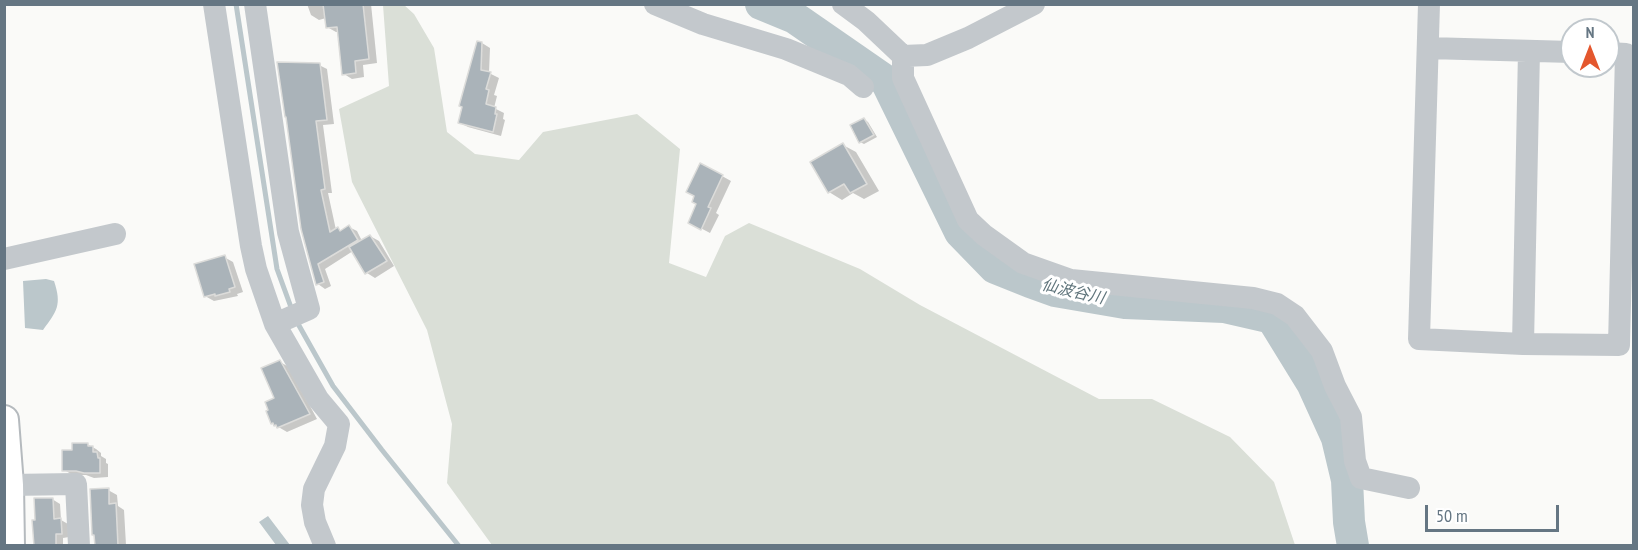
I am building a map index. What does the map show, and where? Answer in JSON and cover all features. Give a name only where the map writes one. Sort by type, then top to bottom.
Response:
[{"type":"main road","points":[[4,420],[10,546]]},
{"type":"street","points":[[255,4],[288,232],[309,309],[287,319]]},
{"type":"street","points":[[656,4],[703,24],[786,49],[849,75],[863,87]]},
{"type":"street","points":[[843,4],[866,21],[903,56],[927,55],[968,38],[1035,4]]},
{"type":"street","points":[[1429,4],[1419,339],[1523,344],[1619,345],[1626,54],[1620,54]]},
{"type":"street","points":[[217,5],[256,269],[287,319],[318,399],[339,424],[335,446],[315,489],[312,505],[315,522],[325,546]]},
{"type":"street","points":[[1428,48],[1560,52]]},
{"type":"street","points":[[1523,344],[1529,51]]},
{"type":"street","points":[[903,56],[903,78],[968,220],[984,235],[1023,263],[1071,280],[1253,298],[1278,304],[1295,316],[1322,351],[1335,386],[1351,417],[1355,461],[1361,478],[1409,488]]},
{"type":"street","points":[[4,259],[115,234]]},
{"type":"street","points":[[7,475],[76,484],[79,546]]},
{"type":"shaded area","points":[[383,5],[404,5],[414,14],[434,48],[447,132],[475,154],[519,160],[543,132],[637,114],[680,149],[669,263],[706,277],[725,236],[749,223],[860,269],[920,305],[1099,399],[1152,399],[1230,437],[1274,482],[1295,545],[492,545],[447,483],[452,424],[427,330],[352,182],[339,109],[389,86]]},
{"type":"shaded area","points":[[46,279],[54,281],[58,296],[55,312],[43,330],[25,328],[23,281]]},
{"type":"shaded area","points":[[268,516],[290,545],[276,545],[259,522]]},
{"type":"building","points":[[323,4],[363,4],[369,59],[355,61],[356,73],[342,75],[337,27],[326,28]]},
{"type":"building","points":[[477,41],[482,42],[481,70],[491,72],[486,89],[489,90],[486,104],[496,107],[495,114],[497,114],[493,132],[458,123],[462,107],[459,106]]},
{"type":"building","points":[[277,62],[320,63],[327,120],[316,121],[325,189],[321,190],[330,232],[338,227],[340,231],[349,225],[358,240],[318,264],[324,282],[316,285],[301,229]]},
{"type":"building","points":[[864,118],[874,135],[859,143],[850,125]]},
{"type":"building","points":[[843,143],[867,184],[850,193],[844,184],[828,193],[810,162]]},
{"type":"building","points":[[700,163],[723,175],[708,207],[711,208],[701,230],[688,223],[696,204],[692,202],[694,196],[686,192]]},
{"type":"building","points":[[370,235],[387,261],[365,274],[349,247]]},
{"type":"building","points":[[225,255],[235,287],[229,289],[230,292],[204,297],[194,264]]},
{"type":"building","points":[[280,360],[310,414],[277,428],[273,423],[271,424],[266,411],[268,410],[265,402],[274,398],[261,368]]},
{"type":"building","points":[[72,443],[88,443],[88,446],[93,446],[93,452],[97,452],[100,458],[100,473],[62,471],[62,450],[72,450]]},
{"type":"building","points":[[109,488],[109,504],[116,503],[118,546],[95,546],[94,535],[92,535],[90,489]]},
{"type":"building","points":[[34,498],[53,498],[54,519],[61,518],[62,534],[56,534],[56,546],[34,546],[32,520],[35,520]]},
{"type":"waterway","points":[[236,4],[277,269],[292,310]]},
{"type":"waterway","name":"仙波谷川","points":[[761,4],[795,18],[886,81],[960,232],[995,268],[1055,291],[1125,303],[1224,307],[1272,318],[1312,383],[1337,438],[1347,480],[1349,522],[1353,546]]},
{"type":"waterway","points":[[297,322],[333,386],[459,546]]}]
